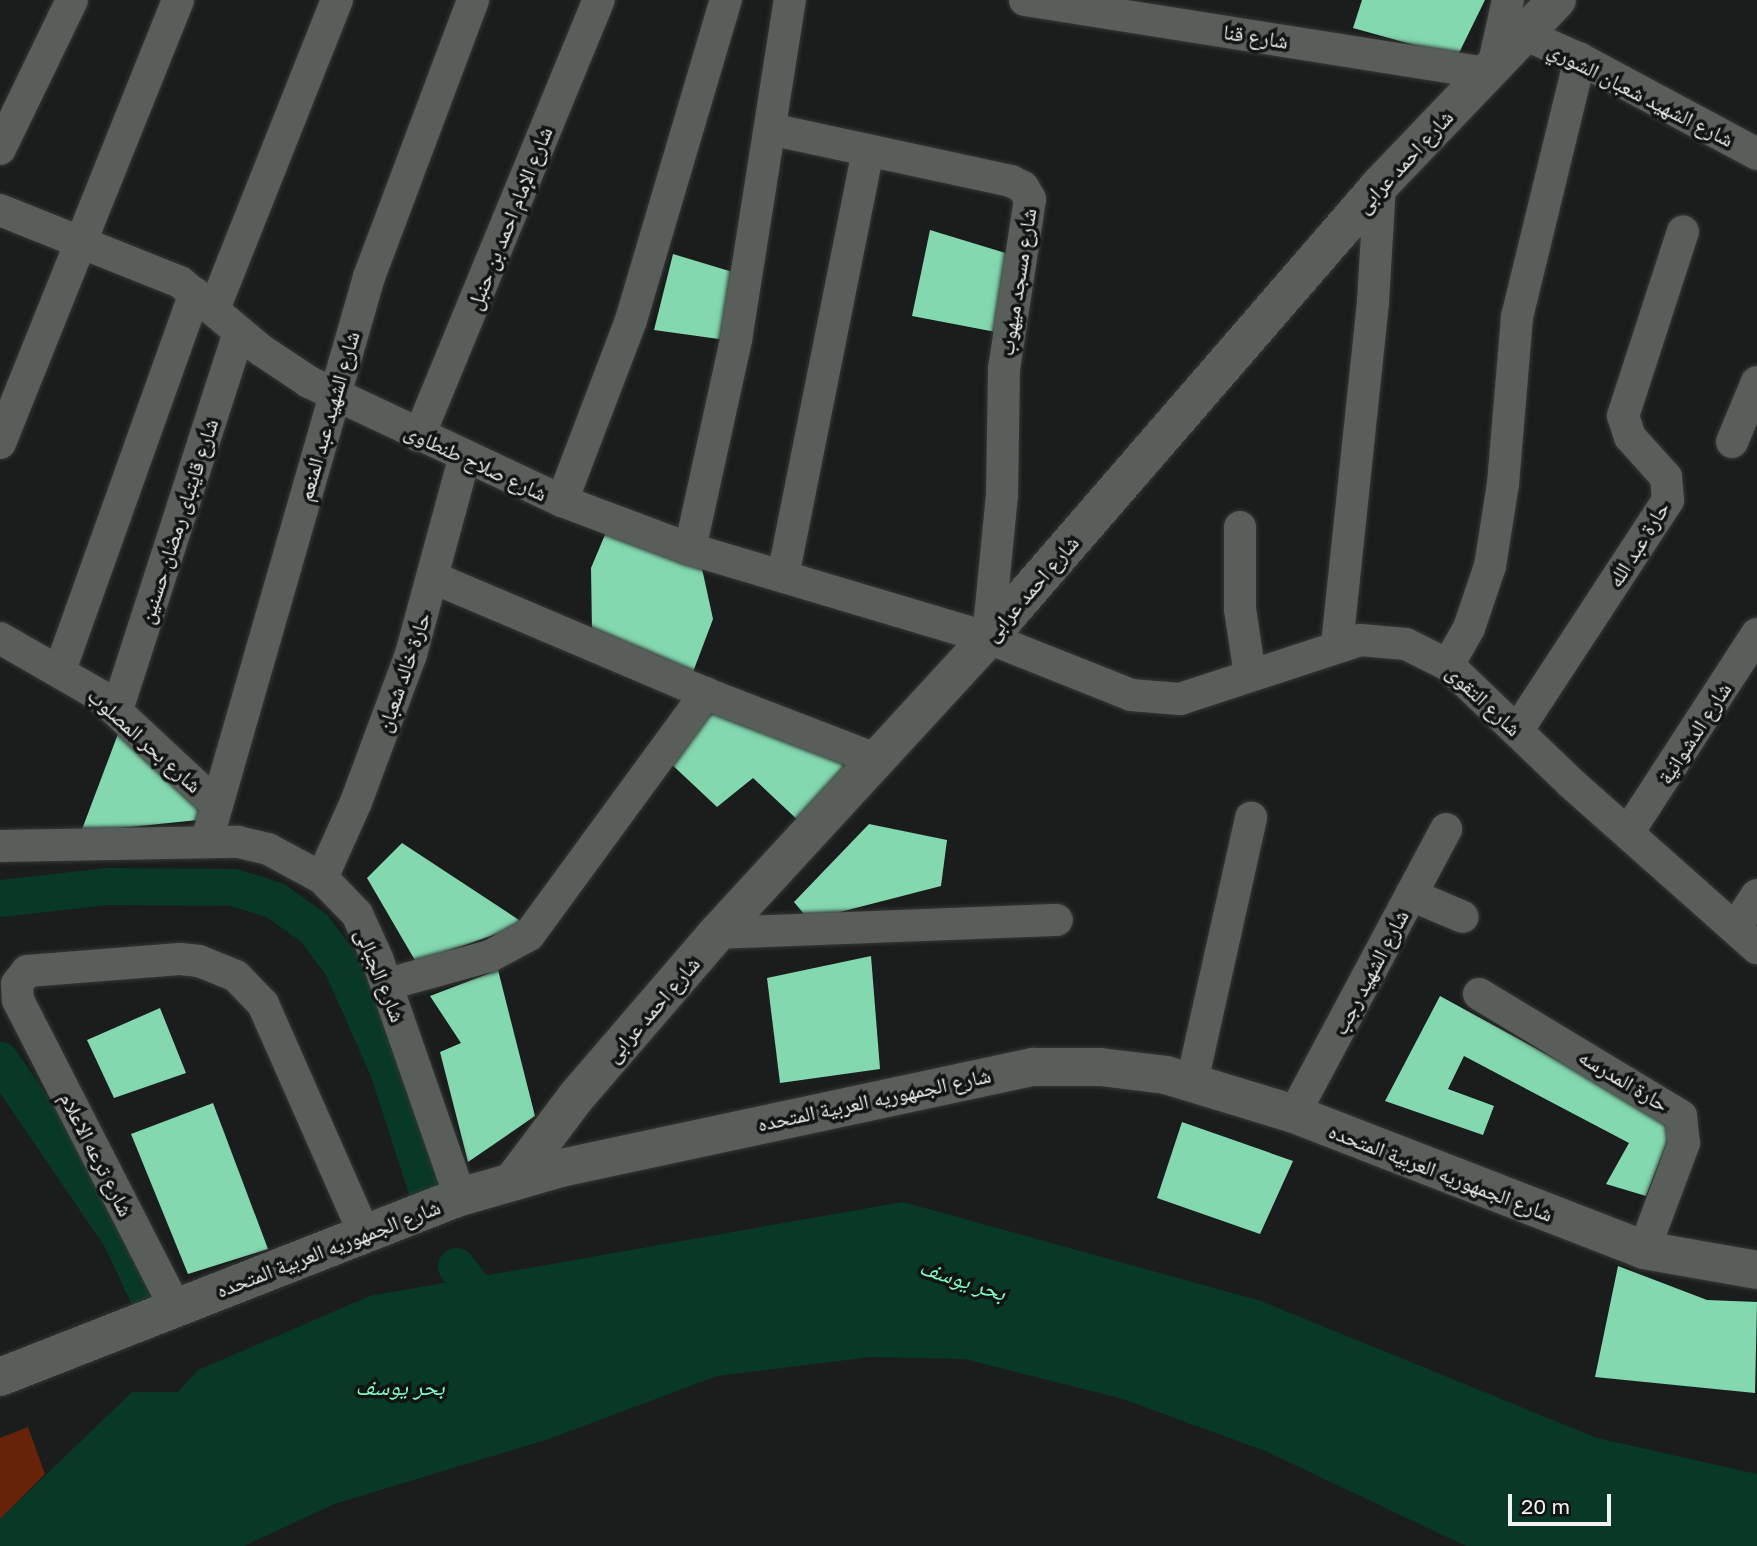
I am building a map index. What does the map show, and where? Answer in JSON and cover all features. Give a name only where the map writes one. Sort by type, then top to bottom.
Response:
[{"type":"street","points":[[0,149],[72,0]]},
{"type":"street","points":[[0,443],[178,0]]},
{"type":"street","points":[[60,670],[204,301],[337,0]]},
{"type":"street","name":"شارع الشهيد عبد المنعم","points":[[207,840],[215,803],[388,218],[473,0]]},
{"type":"street","name":"شارع الإمام احمد بن حنبل","points":[[419,436],[598,0]]},
{"type":"street","points":[[562,502],[631,320],[726,0]]},
{"type":"street","points":[[690,549],[736,340],[790,0]]},
{"type":"street","name":"شارع قنا","points":[[1031,0],[1490,70]]},
{"type":"street","points":[[1490,70],[1508,0]]},
{"type":"street","name":"شارع احمد عرابى","points":[[512,1182],[576,1097],[717,933],[988,638],[1380,185],[1558,0]]},
{"type":"street","name":"شارع الشهيد شعبان الشوري","points":[[1524,34],[1580,59],[1757,154]]},
{"type":"street","points":[[1448,665],[1469,628],[1490,566],[1503,484],[1517,317],[1580,59]]},
{"type":"street","name":"شارع مسجد ميهوب","points":[[770,129],[1011,181],[1023,187],[1030,199],[1004,369],[1002,495],[988,638]]},
{"type":"street","points":[[783,576],[868,150]]},
{"type":"street","points":[[1338,645],[1373,302],[1380,185]]},
{"type":"street","name":"شارع صلاح طنطاوى","points":[[0,210],[78,244],[163,274],[204,301],[239,332],[335,396],[464,459],[562,502],[690,549],[988,638]]},
{"type":"street","name":"حارة عبد الله","points":[[1517,730],[1668,500],[1665,477],[1630,437],[1623,416],[1683,231]]},
{"type":"street","name":"شارع قايتباى رمضان حسنين","points":[[117,710],[239,332]]},
{"type":"street","points":[[1732,442],[1757,382]]},
{"type":"street","name":"حارة خالد شعبان","points":[[322,878],[385,728],[434,578],[464,459]]},
{"type":"street","points":[[1240,527],[1240,609],[1250,675]]},
{"type":"street","points":[[434,578],[706,693],[878,760]]},
{"type":"street","name":"شارع الدشوانية","points":[[1629,831],[1757,634]]},
{"type":"street","name":"شارع بحر المصلوب","points":[[0,638],[60,670],[117,710],[215,803]]},
{"type":"street","name":"شارع التقوى","points":[[988,638],[1131,695],[1155,699],[1180,699],[1338,645],[1383,640],[1406,645],[1448,665],[1746,937]]},
{"type":"street","points":[[388,984],[489,956],[529,935],[706,693]]},
{"type":"street","points":[[1192,1082],[1251,817]]},
{"type":"street","name":"شارع الشهيد رجب","points":[[1294,1114],[1446,830]]},
{"type":"street","name":"شارع الجبالى","points":[[0,846],[207,840],[268,849],[322,878],[357,915],[388,984],[460,1198]]},
{"type":"street","points":[[1411,895],[1463,917]]},
{"type":"street","points":[[1746,937],[1757,895]]},
{"type":"street","points":[[717,933],[1056,920]]},
{"type":"street","name":"شارع ترعه الاعلام","points":[[175,1307],[18,1000],[17,984],[35,969],[180,959],[199,961],[236,976],[263,1004],[364,1233]]},
{"type":"street","name":"حارة المدرسه","points":[[1479,994],[1681,1116],[1684,1143],[1644,1250]]},
{"type":"street","name":"شارع الجمهوريه العربية المتحده","points":[[0,1377],[364,1233],[512,1182],[999,1072],[1100,1067],[1192,1082],[1294,1114],[1644,1250],[1757,1270]]},
{"type":"shaded area","points":[[28,1427],[45,1474],[0,1519],[0,1438]]},
{"type":"water","name":"بحر يوسف","points":[[903,1202],[1261,1301],[1597,1438],[1757,1474],[1757,1546],[1466,1546],[1265,1451],[1123,1399],[965,1359],[871,1357],[717,1376],[549,1439],[334,1504],[244,1546],[0,1546],[0,1519],[132,1392],[178,1392],[198,1370],[370,1296]]},
{"type":"building","points":[[1362,0],[1485,0],[1457,57],[1353,28]]},
{"type":"building","points":[[930,230],[1012,255],[1001,333],[912,316]]},
{"type":"building","points":[[673,254],[736,273],[726,340],[654,330]]},
{"type":"building","points":[[607,530],[701,564],[713,619],[693,672],[592,632],[591,568]]},
{"type":"building","points":[[707,707],[854,767],[802,824],[753,778],[717,807],[667,760]]},
{"type":"building","points":[[121,726],[205,801],[198,820],[81,832]]},
{"type":"building","points":[[869,824],[947,840],[941,886],[809,920],[794,902]]},
{"type":"building","points":[[402,843],[525,924],[416,962],[367,878]]},
{"type":"building","points":[[871,956],[880,1069],[780,1083],[767,978]]},
{"type":"building","points":[[498,970],[535,1116],[468,1162],[440,1052],[461,1043],[430,996]]},
{"type":"building","points":[[1440,996],[1674,1124],[1646,1196],[1606,1184],[1629,1143],[1464,1056],[1448,1089],[1494,1106],[1483,1135],[1385,1101]]},
{"type":"building","points":[[160,1008],[186,1073],[114,1098],[87,1040]]},
{"type":"building","points":[[213,1103],[268,1249],[188,1274],[131,1134]]},
{"type":"building","points":[[1182,1122],[1293,1161],[1260,1234],[1157,1198]]},
{"type":"building","points":[[1618,1266],[1707,1300],[1757,1302],[1755,1393],[1595,1377]]},
{"type":"waterway","points":[[0,898],[107,886],[233,887],[275,900],[314,928],[342,966],[388,1070],[426,1188]]},
{"type":"waterway","points":[[0,1060],[121,1238],[153,1307]]},
{"type":"waterway","points":[[456,1266],[494,1316]]}]
